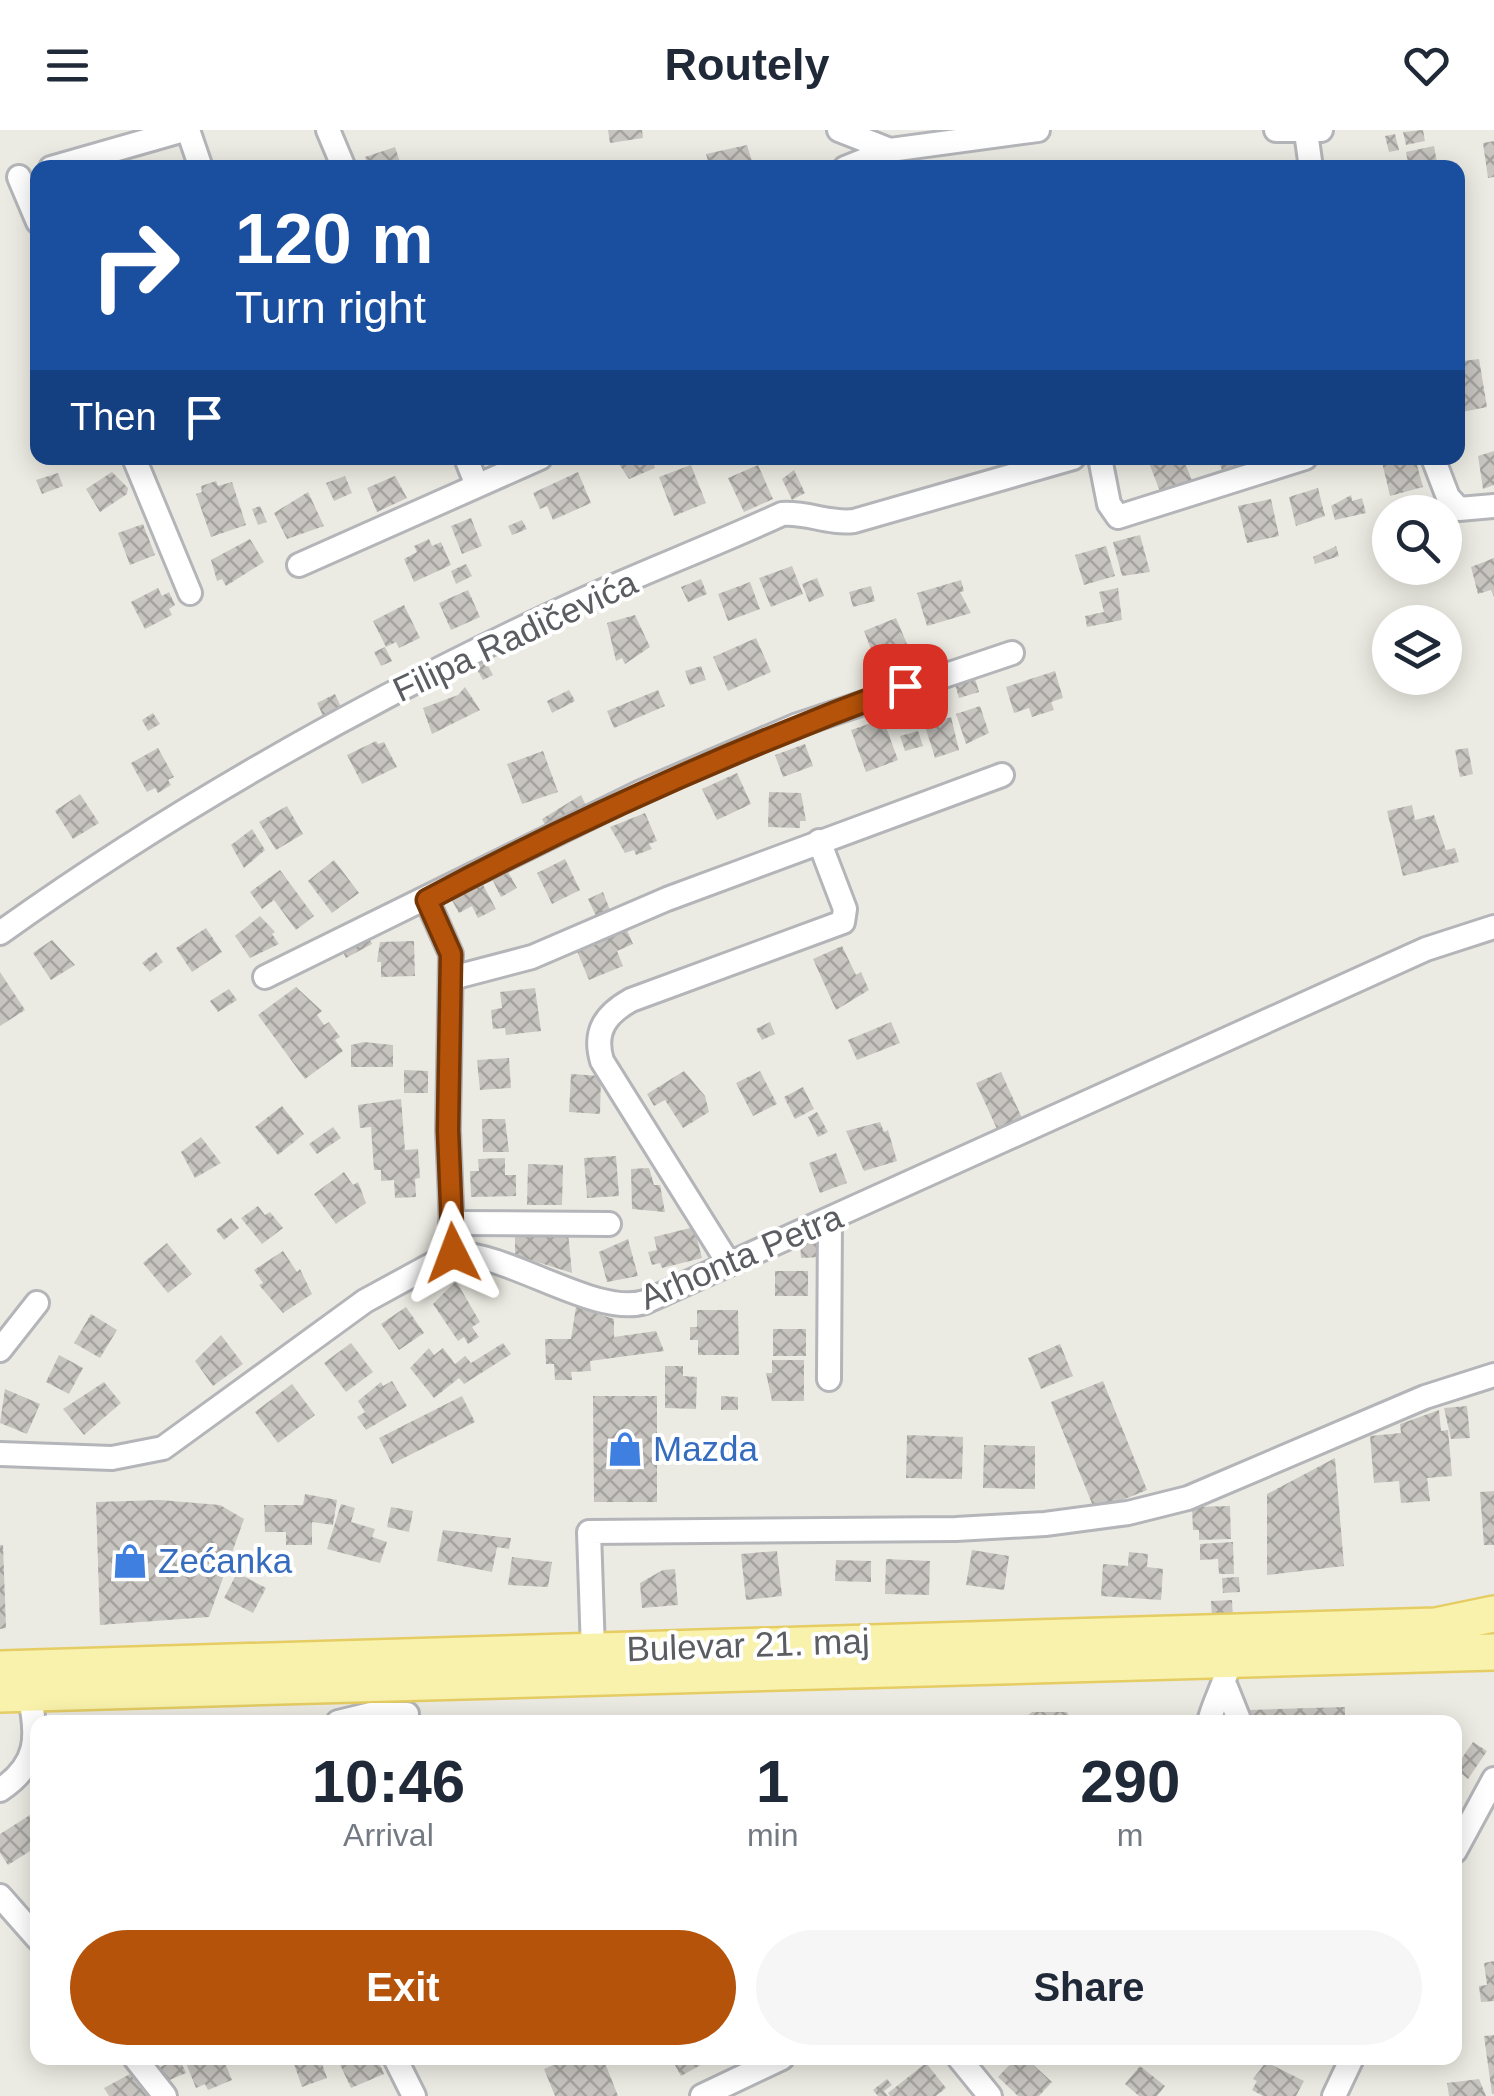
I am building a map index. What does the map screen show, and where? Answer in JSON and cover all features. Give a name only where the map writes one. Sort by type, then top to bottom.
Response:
[{"type":"main road","name":"Bulevar 21. maj","points":[[0,1668],[1436,1626],[1494,1614]]},
{"type":"main road","name":"Bulevar 21. maj","points":[[15,1694],[406,1707],[1228,1672],[1494,1652]]},
{"type":"street","points":[[79,160],[186,130],[197,160]]},
{"type":"street","points":[[328,130],[341,160]]},
{"type":"street","points":[[839,130],[890,150]]},
{"type":"street","points":[[864,160],[890,150],[1038,130]]},
{"type":"street","points":[[1276,130],[1314,131],[1312,160]]},
{"type":"street","points":[[19,176],[30,203]]},
{"type":"street","points":[[137,465],[190,594]]},
{"type":"street","points":[[469,465],[476,483]]},
{"type":"street","points":[[298,565],[522,465]]},
{"type":"street","name":"Filipa Radičevića","points":[[0,933],[56,894],[331,726],[556,612],[782,514],[796,513],[835,523],[854,521],[1049,465]]},
{"type":"street","points":[[1102,465],[1110,504],[1118,517],[1265,465]]},
{"type":"street","points":[[1436,465],[1448,497],[1459,508],[1494,506]]},
{"type":"street","points":[[265,976],[641,792],[794,726],[1012,654]]},
{"type":"street","points":[[452,978],[532,957],[819,841],[1002,775]]},
{"type":"street","points":[[729,1264],[602,1061],[598,1038],[610,1015],[631,1000],[843,922],[845,909],[819,841]]},
{"type":"street","points":[[0,1454],[112,1458],[163,1448],[365,1301],[453,1253],[448,1030],[451,954],[427,900]]},
{"type":"street","name":"Arhonta Petra","points":[[453,1253],[514,1266],[621,1307],[646,1302],[1426,949],[1494,926]]},
{"type":"street","points":[[829,1380],[830,1219]]},
{"type":"street","points":[[451,1223],[609,1224]]},
{"type":"street","points":[[0,1350],[36,1303]]},
{"type":"street","points":[[592,1651],[588,1532],[956,1528],[1045,1524],[1128,1513],[1188,1498],[1426,1396],[1494,1375]]},
{"type":"street","points":[[1211,1715],[1228,1672]]},
{"type":"street","points":[[1228,1672],[1238,1715]]},
{"type":"street","points":[[15,1694],[30,1724]]},
{"type":"street","points":[[367,1715],[406,1707]]},
{"type":"street","points":[[0,1790],[30,1771]]},
{"type":"street","points":[[1462,1838],[1494,1779]]},
{"type":"street","points":[[0,1896],[30,1930]]},
{"type":"street","points":[[141,2065],[165,2096]]},
{"type":"street","points":[[398,2065],[414,2096]]},
{"type":"street","points":[[702,2096],[767,2065]]},
{"type":"street","points":[[965,2065],[990,2096]]},
{"type":"street","points":[[1334,2096],[1349,2065]]},
{"type":"building","points":[[608,130],[642,130],[643,138],[610,143]]},
{"type":"building","points":[[1423,130],[1425,141],[1406,145],[1403,132]]},
{"type":"building","points":[[1395,134],[1399,150],[1389,152],[1385,136]]},
{"type":"building","points":[[1494,141],[1494,177],[1488,178],[1483,143]]},
{"type":"building","points":[[747,145],[752,160],[708,160],[706,154]]},
{"type":"building","points":[[1434,146],[1437,160],[1408,160],[1406,152]]},
{"type":"building","points":[[395,147],[399,160],[366,160],[365,157]]},
{"type":"building","points":[[1479,359],[1487,407],[1465,411],[1465,361]]},
{"type":"building","points":[[1494,451],[1494,485],[1483,489],[1478,456]]},
{"type":"building","points":[[620,465],[654,465],[655,468],[629,479]]},
{"type":"building","points":[[691,465],[706,503],[674,516],[659,477]]},
{"type":"building","points":[[758,465],[773,499],[744,512],[728,478]]},
{"type":"building","points":[[1150,465],[1186,465],[1193,483],[1161,494]]},
{"type":"building","points":[[1220,465],[1265,465],[1266,469],[1225,480]]},
{"type":"building","points":[[1383,465],[1417,465],[1423,487],[1390,495]]},
{"type":"building","points":[[794,470],[805,493],[792,500],[782,479]]},
{"type":"building","points":[[112,472],[128,488],[127,494],[100,512],[86,489]]},
{"type":"building","points":[[578,472],[591,503],[553,520],[547,506],[540,509],[533,493]]},
{"type":"building","points":[[58,473],[63,486],[42,494],[36,480]]},
{"type":"building","points":[[345,476],[352,493],[334,501],[326,483]]},
{"type":"building","points":[[395,476],[407,498],[377,512],[367,488]]},
{"type":"building","points":[[216,481],[218,486],[232,482],[246,525],[211,537],[196,494],[202,492],[201,486]]},
{"type":"building","points":[[1318,488],[1325,516],[1296,526],[1289,497]]},
{"type":"building","points":[[308,492],[324,526],[287,539],[274,513]]},
{"type":"building","points":[[1351,495],[1352,501],[1362,498],[1366,513],[1335,520],[1331,506]]},
{"type":"building","points":[[1271,499],[1279,536],[1247,543],[1238,506]]},
{"type":"building","points":[[260,506],[267,522],[258,525],[252,509]]},
{"type":"building","points":[[471,518],[482,546],[462,554],[451,526]]},
{"type":"building","points":[[522,520],[527,529],[512,535],[508,526]]},
{"type":"building","points":[[143,524],[155,555],[130,565],[118,533]]},
{"type":"building","points":[[1140,535],[1150,572],[1122,576],[1113,542]]},
{"type":"building","points":[[250,539],[264,562],[226,586],[222,579],[217,581],[211,560]]},
{"type":"building","points":[[429,539],[432,546],[441,542],[451,565],[414,582],[404,559],[417,552],[414,546]]},
{"type":"building","points":[[1106,546],[1115,576],[1084,585],[1075,555]]},
{"type":"building","points":[[1336,546],[1339,556],[1315,564],[1313,557]]},
{"type":"building","points":[[1494,558],[1494,597],[1491,590],[1478,594],[1471,567]]},
{"type":"building","points":[[466,564],[472,576],[456,584],[451,571]]},
{"type":"building","points":[[792,566],[803,594],[771,607],[759,578]]},
{"type":"building","points":[[817,578],[824,596],[809,602],[802,584]]},
{"type":"building","points":[[701,579],[707,594],[688,602],[681,587]]},
{"type":"building","points":[[961,580],[964,591],[960,592],[971,613],[927,626],[917,593]]},
{"type":"building","points":[[750,582],[760,609],[728,621],[718,594]]},
{"type":"building","points":[[871,586],[875,601],[853,607],[849,592]]},
{"type":"building","points":[[158,588],[162,596],[169,592],[175,605],[169,609],[172,615],[145,629],[131,602]]},
{"type":"building","points":[[1118,588],[1122,620],[1087,627],[1085,616],[1104,612],[1099,592]]},
{"type":"building","points":[[468,590],[480,617],[451,630],[439,603]]},
{"type":"building","points":[[404,605],[420,638],[399,648],[396,642],[386,647],[373,621]]},
{"type":"building","points":[[635,615],[650,647],[625,664],[622,658],[616,661],[607,623]]},
{"type":"building","points":[[896,618],[907,644],[874,657],[864,631]]},
{"type":"building","points":[[756,638],[771,672],[728,691],[713,657]]},
{"type":"building","points":[[385,647],[392,661],[381,666],[374,652]]},
{"type":"building","points":[[485,660],[493,675],[483,680],[475,666]]},
{"type":"building","points":[[701,666],[706,680],[690,685],[685,671]]},
{"type":"building","points":[[1055,671],[1063,698],[1051,702],[1054,710],[1032,717],[1029,708],[1014,713],[1006,687]]},
{"type":"building","points":[[974,675],[979,692],[959,698],[954,681]]},
{"type":"building","points":[[465,687],[480,710],[432,734],[423,708],[458,695]]},
{"type":"building","points":[[569,690],[575,701],[552,713],[547,701]]},
{"type":"building","points":[[658,690],[665,706],[614,728],[607,711]]},
{"type":"building","points":[[917,690],[921,701],[894,711],[889,700]]},
{"type":"building","points":[[335,694],[342,709],[324,718],[317,703]]},
{"type":"building","points":[[980,706],[989,733],[966,744],[956,714]]},
{"type":"building","points":[[153,713],[160,724],[148,731],[142,720]]},
{"type":"building","points":[[951,717],[959,750],[935,758],[925,726]]},
{"type":"building","points":[[883,719],[898,760],[866,772],[851,730]]},
{"type":"building","points":[[918,731],[923,746],[905,751],[900,736]]},
{"type":"building","points":[[376,741],[384,742],[397,767],[362,784],[347,755]]},
{"type":"building","points":[[805,744],[813,766],[783,777],[775,755]]},
{"type":"building","points":[[158,748],[174,777],[168,780],[171,785],[158,793],[155,788],[147,792],[131,763]]},
{"type":"building","points":[[1468,748],[1473,774],[1460,777],[1455,750]]},
{"type":"building","points":[[543,751],[558,792],[522,804],[507,764]]},
{"type":"building","points":[[737,773],[751,804],[717,820],[702,789]]},
{"type":"building","points":[[769,792],[801,793],[806,821],[800,821],[800,828],[768,827]]},
{"type":"building","points":[[80,794],[99,823],[73,839],[55,811]]},
{"type":"building","points":[[581,795],[587,808],[546,827],[542,819]]},
{"type":"building","points":[[1412,805],[1415,820],[1434,815],[1446,850],[1455,848],[1459,862],[1403,876],[1387,811]]},
{"type":"building","points":[[287,806],[303,834],[276,850],[259,822]]},
{"type":"building","points":[[645,813],[657,841],[649,844],[652,849],[636,855],[634,850],[625,853],[610,827]]},
{"type":"building","points":[[252,829],[265,850],[244,868],[231,845]]},
{"type":"building","points":[[565,859],[580,890],[552,904],[537,873]]},
{"type":"building","points":[[334,860],[359,893],[332,913],[308,881]]},
{"type":"building","points":[[504,865],[517,888],[501,897],[489,873]]},
{"type":"building","points":[[280,870],[314,916],[296,930],[274,900],[262,909],[250,892]]},
{"type":"building","points":[[481,881],[496,909],[478,918],[472,906],[459,913],[450,897]]},
{"type":"building","points":[[603,892],[610,910],[596,916],[588,899]]},
{"type":"building","points":[[260,916],[275,932],[272,934],[279,944],[250,958],[235,936]]},
{"type":"building","points":[[206,928],[222,952],[192,972],[176,948]]},
{"type":"building","points":[[626,928],[633,944],[617,951],[623,966],[589,980],[576,949]]},
{"type":"building","points":[[366,933],[372,944],[346,958],[340,947]]},
{"type":"building","points":[[52,940],[75,965],[51,980],[33,953]]},
{"type":"building","points":[[414,941],[415,976],[381,977],[381,962],[377,962],[380,942]]},
{"type":"building","points":[[842,946],[856,975],[861,972],[869,990],[836,1010],[813,959]]},
{"type":"building","points":[[156,952],[163,962],[150,972],[142,963]]},
{"type":"building","points":[[0,972],[25,1010],[0,1026]]},
{"type":"building","points":[[296,987],[322,1011],[317,1015],[324,1025],[329,1022],[340,1037],[335,1040],[343,1051],[305,1079],[258,1015]]},
{"type":"building","points":[[535,988],[541,1031],[506,1035],[505,1028],[493,1029],[491,1010],[502,1008],[500,992]]},
{"type":"building","points":[[229,989],[237,1000],[218,1012],[210,1001]]},
{"type":"building","points":[[770,1022],[775,1034],[762,1040],[756,1029]]},
{"type":"building","points":[[891,1022],[900,1043],[857,1060],[848,1040]]},
{"type":"building","points":[[351,1045],[393,1045],[393,1067],[351,1067]]},
{"type":"building","points":[[509,1058],[511,1088],[480,1090],[477,1060]]},
{"type":"building","points":[[404,1070],[428,1071],[428,1093],[404,1093]]},
{"type":"building","points":[[684,1071],[705,1096],[709,1112],[683,1128],[665,1100],[654,1106],[647,1094]]},
{"type":"building","points":[[760,1071],[777,1104],[753,1116],[736,1083]]},
{"type":"building","points":[[1001,1072],[1022,1118],[997,1129],[976,1083]]},
{"type":"building","points":[[571,1074],[601,1076],[600,1114],[569,1112]]},
{"type":"building","points":[[803,1087],[814,1109],[795,1119],[784,1097]]},
{"type":"building","points":[[401,1099],[405,1150],[418,1149],[420,1178],[415,1179],[416,1197],[395,1198],[394,1180],[381,1181],[381,1170],[374,1170],[371,1127],[360,1128],[358,1105]]},
{"type":"building","points":[[282,1106],[304,1134],[278,1155],[255,1127]]},
{"type":"building","points":[[817,1112],[828,1132],[818,1137],[808,1117]]},
{"type":"building","points":[[482,1119],[505,1119],[509,1152],[483,1152]]},
{"type":"building","points":[[880,1122],[884,1132],[888,1130],[897,1161],[864,1171],[846,1131]]},
{"type":"building","points":[[333,1127],[341,1138],[317,1154],[309,1144]]},
{"type":"building","points":[[201,1137],[221,1163],[195,1178],[181,1152]]},
{"type":"building","points":[[836,1153],[847,1183],[820,1193],[809,1163]]},
{"type":"building","points":[[616,1156],[619,1196],[587,1198],[584,1158]]},
{"type":"building","points":[[505,1158],[505,1175],[516,1175],[516,1196],[471,1197],[470,1171],[479,1171],[478,1159]]},
{"type":"building","points":[[528,1164],[563,1165],[562,1205],[527,1205]]},
{"type":"building","points":[[649,1168],[654,1185],[660,1185],[665,1212],[632,1209],[631,1169]]},
{"type":"building","points":[[344,1172],[353,1185],[358,1182],[366,1203],[336,1224],[314,1194]]},
{"type":"building","points":[[258,1206],[265,1215],[270,1212],[283,1228],[262,1244],[241,1218]]},
{"type":"building","points":[[231,1218],[239,1228],[224,1240],[216,1230]]},
{"type":"building","points":[[694,1227],[702,1258],[662,1268],[660,1263],[652,1265],[648,1252],[657,1250],[654,1237]]},
{"type":"building","points":[[568,1233],[572,1273],[515,1255],[515,1234]]},
{"type":"building","points":[[628,1239],[638,1276],[607,1282],[599,1252]]},
{"type":"building","points":[[819,1241],[820,1257],[801,1258],[800,1242]]},
{"type":"building","points":[[167,1243],[192,1274],[168,1293],[143,1263]]},
{"type":"building","points":[[283,1251],[297,1272],[300,1269],[312,1294],[283,1313],[259,1285],[263,1283],[254,1270]]},
{"type":"building","points":[[775,1271],[808,1271],[808,1296],[775,1296]]},
{"type":"building","points":[[456,1281],[480,1322],[472,1327],[479,1337],[468,1344],[464,1337],[458,1341],[433,1304]]},
{"type":"building","points":[[406,1307],[424,1333],[399,1350],[381,1324]]},
{"type":"building","points":[[576,1307],[614,1319],[614,1337],[656,1331],[664,1351],[590,1361],[591,1371],[571,1372],[572,1380],[555,1380],[554,1364],[546,1364],[545,1339],[571,1339]]},
{"type":"building","points":[[697,1310],[738,1310],[739,1355],[698,1355],[698,1340],[690,1340],[690,1327],[697,1327]]},
{"type":"building","points":[[91,1314],[117,1330],[100,1358],[74,1343]]},
{"type":"building","points":[[773,1329],[806,1329],[806,1356],[773,1356]]},
{"type":"building","points":[[221,1335],[243,1364],[213,1386],[195,1361]]},
{"type":"building","points":[[351,1343],[373,1372],[346,1392],[324,1363]]},
{"type":"building","points":[[503,1343],[511,1354],[464,1384],[459,1378],[434,1398],[410,1368],[429,1348],[434,1355],[443,1348],[455,1364],[465,1356],[471,1363]]},
{"type":"building","points":[[1060,1344],[1073,1376],[1041,1389],[1028,1358]]},
{"type":"building","points":[[59,1355],[83,1368],[69,1394],[46,1382]]},
{"type":"building","points":[[772,1360],[804,1360],[804,1401],[772,1401],[766,1373],[772,1373]]},
{"type":"building","points":[[665,1366],[683,1366],[683,1376],[697,1377],[696,1409],[665,1408]]},
{"type":"building","points":[[392,1381],[407,1406],[366,1430],[357,1417],[365,1412],[358,1401],[381,1382],[383,1386]]},
{"type":"building","points":[[1103,1381],[1147,1490],[1095,1511],[1051,1402]]},
{"type":"building","points":[[104,1382],[121,1403],[84,1435],[63,1409]]},
{"type":"building","points":[[292,1384],[315,1415],[278,1443],[255,1412]]},
{"type":"building","points":[[5,1389],[40,1404],[27,1434],[0,1423]]},
{"type":"building","points":[[462,1396],[475,1422],[392,1464],[379,1438]]},
{"type":"building","name":"Mazda","points":[[593,1396],[657,1396],[657,1502],[594,1502]]},
{"type":"building","points":[[721,1396],[738,1397],[738,1410],[721,1410]]},
{"type":"building","points":[[1467,1406],[1470,1438],[1451,1439],[1444,1408]]},
{"type":"building","points":[[1439,1410],[1441,1431],[1448,1430],[1452,1476],[1427,1478],[1430,1501],[1401,1503],[1399,1481],[1374,1483],[1370,1436],[1401,1433],[1400,1424]]},
{"type":"building","points":[[907,1435],[963,1437],[962,1479],[906,1478]]},
{"type":"building","points":[[984,1445],[1035,1446],[1035,1489],[983,1488]]},
{"type":"building","points":[[1335,1458],[1344,1566],[1267,1575],[1267,1494]]},
{"type":"building","points":[[1494,1491],[1494,1545],[1484,1545],[1480,1492]]},
{"type":"building","points":[[305,1494],[337,1500],[333,1525],[312,1522],[312,1545],[286,1545],[286,1532],[265,1532],[264,1505],[303,1505]]},
{"type":"building","points":[[160,1500],[220,1505],[244,1519],[209,1617],[100,1625],[96,1502]]},
{"type":"building","points":[[341,1504],[355,1508],[351,1522],[375,1529],[372,1537],[387,1542],[380,1563],[327,1549]]},
{"type":"building","points":[[1230,1506],[1231,1539],[1199,1540],[1199,1530],[1193,1530],[1192,1507]]},
{"type":"building","points":[[391,1507],[413,1511],[409,1532],[387,1527]]},
{"type":"building","points":[[443,1530],[511,1538],[509,1549],[497,1547],[492,1572],[437,1561]]},
{"type":"building","points":[[1233,1542],[1234,1574],[1219,1574],[1218,1559],[1200,1560],[1200,1544]]},
{"type":"building","points":[[0,1545],[6,1628],[0,1629]]},
{"type":"building","points":[[972,1550],[1009,1556],[1004,1590],[966,1585]]},
{"type":"building","points":[[777,1551],[782,1596],[746,1600],[741,1554]]},
{"type":"building","points":[[1129,1552],[1148,1554],[1147,1567],[1163,1569],[1161,1600],[1101,1596],[1103,1564],[1128,1566]]},
{"type":"building","points":[[512,1557],[552,1562],[548,1587],[508,1585]]},
{"type":"building","points":[[886,1559],[930,1561],[929,1595],[885,1594]]},
{"type":"building","points":[[836,1560],[871,1561],[871,1582],[835,1581]]},
{"type":"building","points":[[675,1569],[678,1605],[642,1608],[640,1583],[663,1570]]},
{"type":"building","points":[[237,1573],[266,1588],[253,1613],[224,1598]]},
{"type":"building","points":[[1239,1577],[1240,1592],[1223,1593],[1222,1578]]},
{"type":"building","points":[[1232,1600],[1233,1618],[1212,1619],[1211,1601]]},
{"type":"building","points":[[1345,1707],[1345,1715],[1250,1715],[1250,1710]]},
{"type":"building","points":[[1067,1712],[1068,1715],[1028,1715]]},
{"type":"building","points":[[1473,1742],[1487,1751],[1468,1779],[1462,1774],[1462,1758]]},
{"type":"building","points":[[30,1815],[30,1851],[8,1865],[0,1853],[0,1834]]},
{"type":"building","points":[[1494,1961],[1494,2001],[1481,2002],[1479,1986],[1487,1985],[1484,1963]]},
{"type":"building","points":[[1494,2035],[1494,2094],[1492,2094],[1484,2036]]},
{"type":"building","points":[[182,2065],[186,2073],[165,2082],[158,2068]]},
{"type":"building","points":[[187,2065],[226,2065],[232,2080],[208,2090],[205,2084],[196,2088]]},
{"type":"building","points":[[294,2065],[322,2065],[327,2078],[302,2087]]},
{"type":"building","points":[[340,2065],[380,2065],[384,2074],[351,2088]]},
{"type":"building","points":[[553,2065],[606,2065],[618,2096],[555,2096],[544,2069]]},
{"type":"building","points":[[675,2065],[701,2065],[681,2076]]},
{"type":"building","points":[[923,2065],[946,2088],[936,2096],[888,2093]]},
{"type":"building","points":[[1009,2065],[1034,2065],[1052,2082],[1039,2096],[1018,2096],[998,2077]]},
{"type":"building","points":[[1264,2065],[1272,2065],[1304,2081],[1296,2096],[1263,2096],[1252,2090],[1257,2081],[1253,2079]]},
{"type":"building","points":[[1140,2066],[1165,2086],[1157,2096],[1139,2096],[1125,2084]]},
{"type":"building","points":[[130,2074],[147,2096],[109,2096],[104,2088]]},
{"type":"building","points":[[887,2079],[892,2085],[884,2091],[888,2096],[878,2096],[873,2090]]},
{"type":"building","points":[[1479,2079],[1486,2096],[1449,2096],[1447,2083]]},
{"type":"place","name":"Mazda","points":[[625,1449]]},
{"type":"place","name":"Zećanka","points":[[130,1561]]},
{"type":"route","points":[[453,1253],[448,1130],[451,954],[427,900],[529,845],[641,792],[794,726],[905,686]]}]
